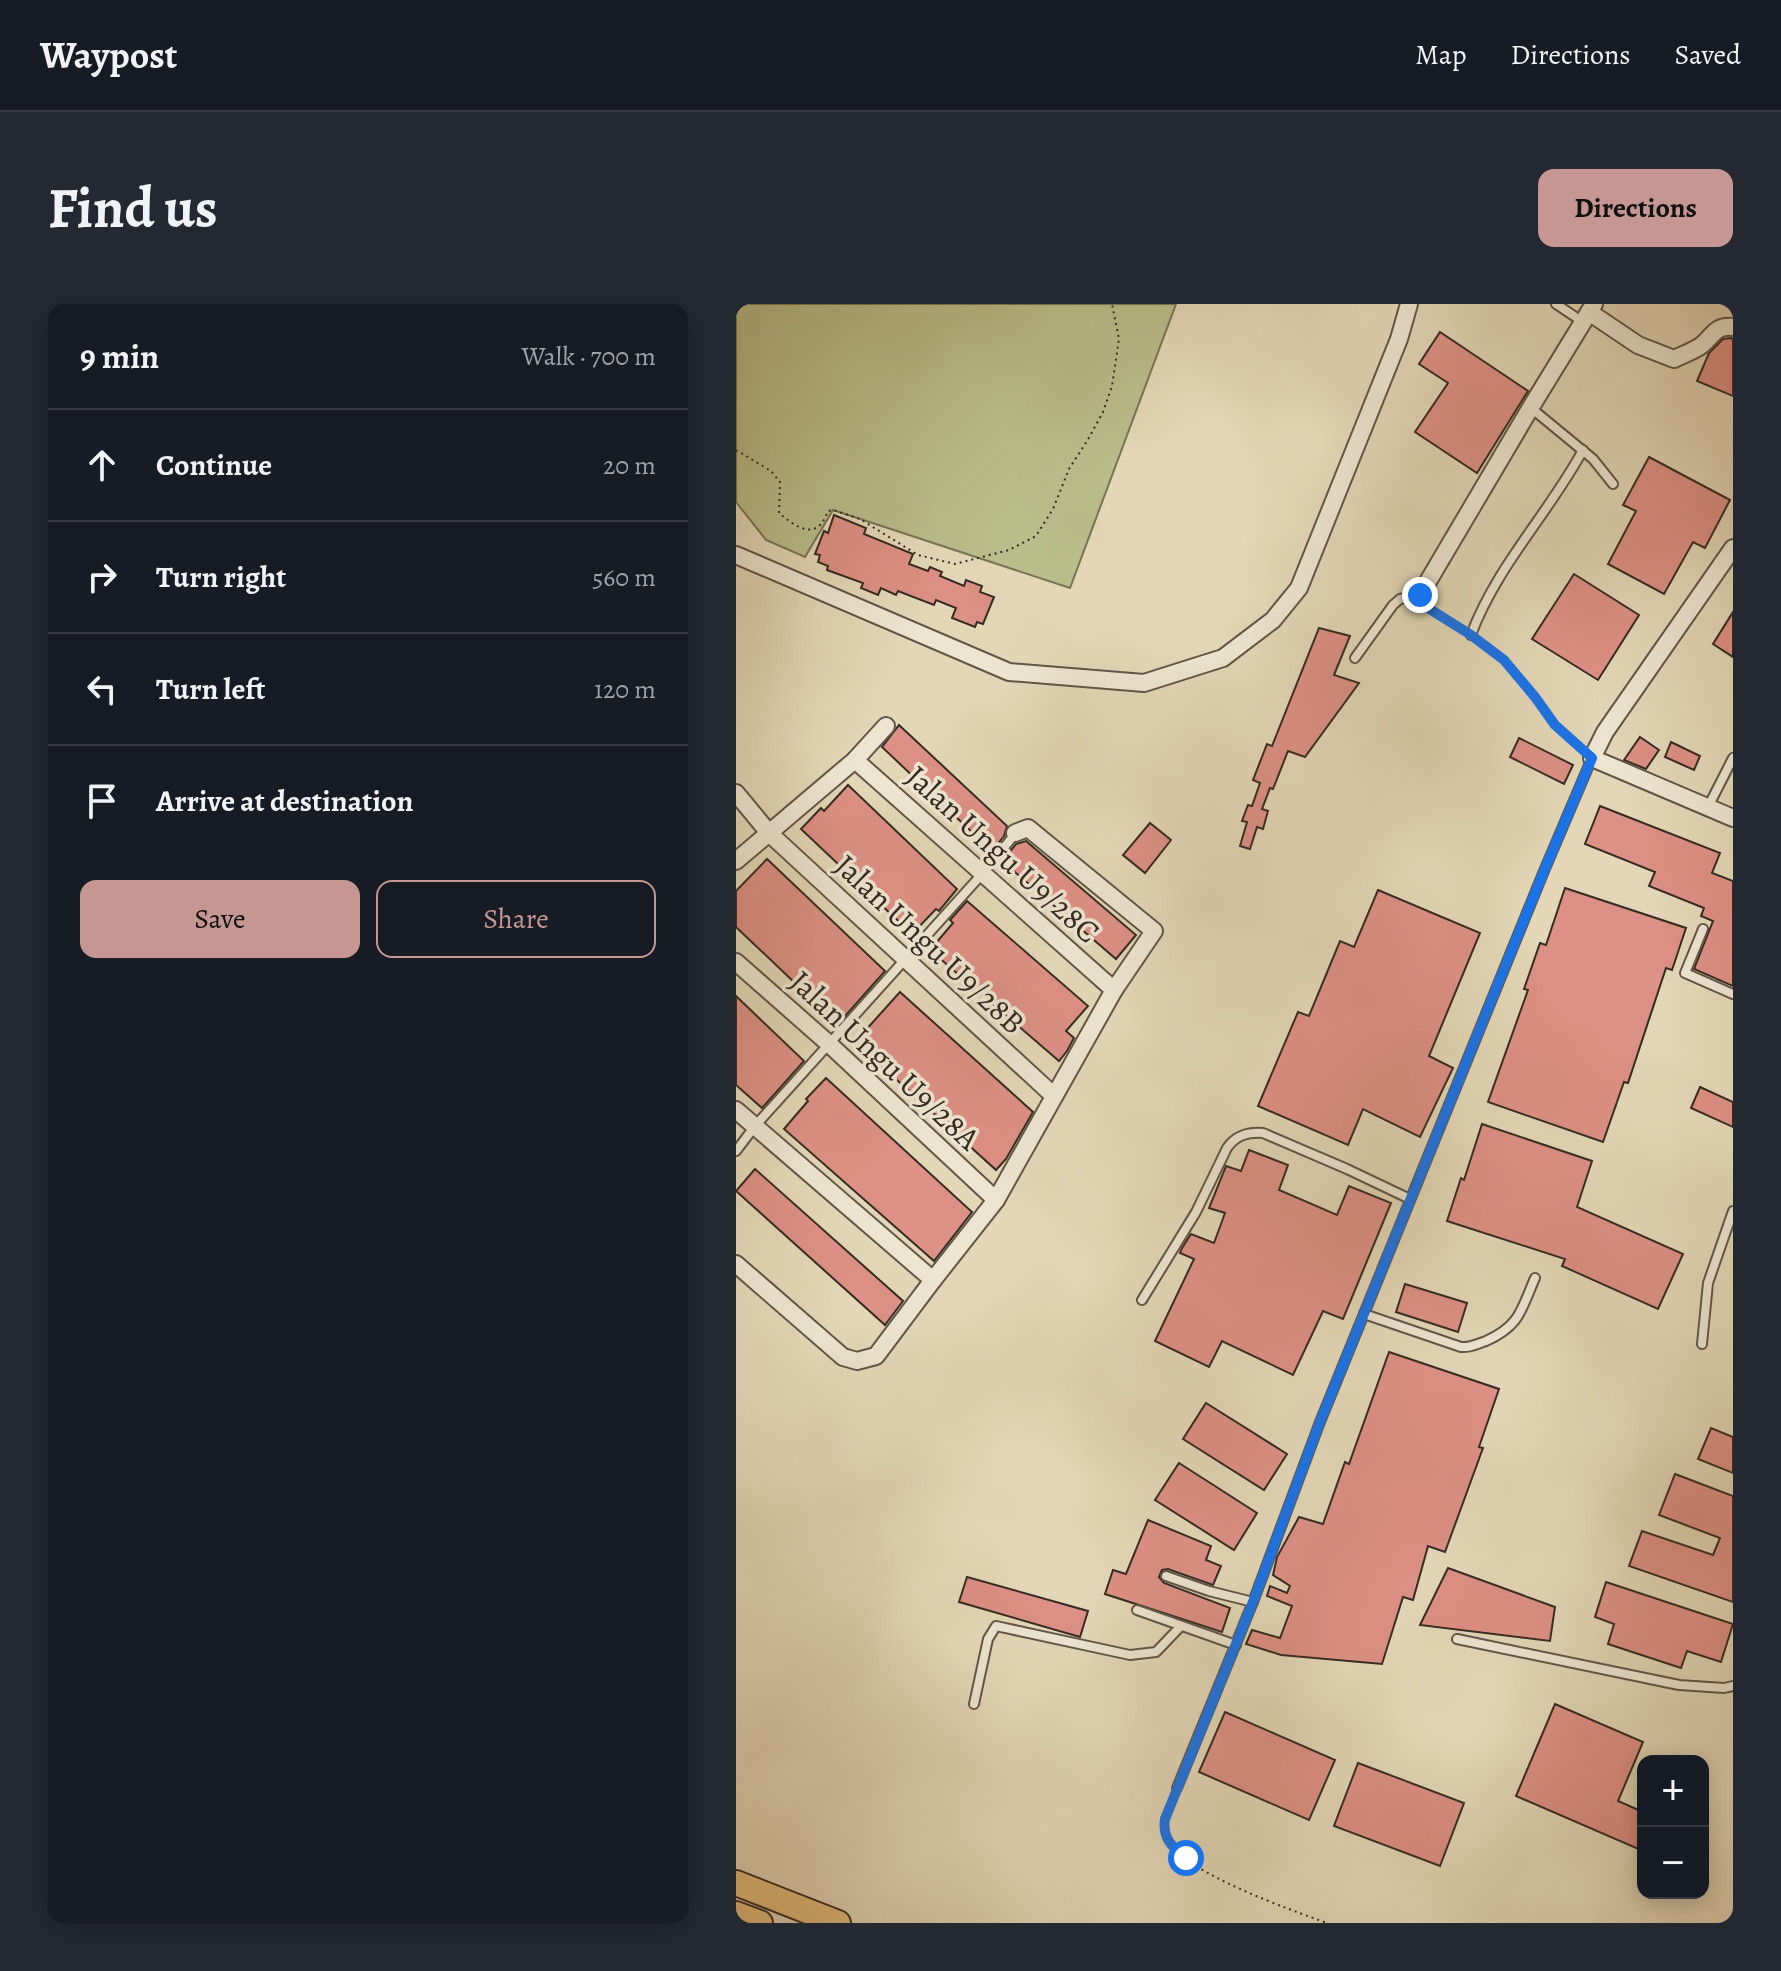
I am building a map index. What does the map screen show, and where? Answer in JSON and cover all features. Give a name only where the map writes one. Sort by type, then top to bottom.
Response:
[{"type":"main road","points":[[736,1883],[838,1923]]},
{"type":"main road","points":[[736,1914],[760,1923]]},
{"type":"street","points":[[736,555],[1009,672],[1144,683],[1223,658],[1273,620],[1299,588],[1399,339],[1409,304]]},
{"type":"street","points":[[1420,595],[1589,313],[1638,345],[1674,359],[1701,346],[1718,328],[1733,327]]},
{"type":"street","points":[[1733,548],[1605,732],[1592,758],[1733,818]]},
{"type":"street","points":[[736,861],[855,760],[886,726]]},
{"type":"street","name":"Jalan Ungu U9/28C","points":[[855,760],[1114,990]]},
{"type":"street","name":"Jalan Ungu U9/28B","points":[[736,793],[769,833],[1054,1096]]},
{"type":"street","points":[[736,1264],[843,1357],[857,1361],[876,1356],[996,1200],[1114,990],[1154,931],[1028,828],[1015,833]]},
{"type":"street","name":"Jalan Ungu U9/28A","points":[[736,962],[996,1200]]},
{"type":"street","points":[[736,1110],[933,1280]]},
{"type":"lane","points":[[1556,304],[1589,313]]},
{"type":"lane","points":[[1531,407],[1593,459],[1613,484]]},
{"type":"lane","points":[[1471,635],[1489,595],[1583,450]]},
{"type":"lane","points":[[1355,658],[1393,605],[1400,599],[1420,595]]},
{"type":"lane","points":[[1177,1788],[1253,1602],[1320,1422],[1592,758]]},
{"type":"lane","points":[[1708,807],[1733,758]]},
{"type":"lane","points":[[736,1151],[1015,833]]},
{"type":"lane","points":[[1703,929],[1685,973],[1733,994]]},
{"type":"lane","points":[[1142,1300],[1196,1212],[1227,1148],[1231,1142],[1249,1132],[1263,1133],[1410,1199]]},
{"type":"lane","points":[[1702,1344],[1708,1283],[1733,1211]]},
{"type":"lane","points":[[1364,1314],[1469,1348],[1502,1334],[1517,1319],[1535,1278]]},
{"type":"lane","points":[[1166,1576],[1253,1602]]},
{"type":"lane","points":[[1137,1610],[1236,1645]]},
{"type":"lane","points":[[974,1704],[988,1639],[996,1626],[1130,1655],[1156,1652],[1181,1626]]},
{"type":"lane","points":[[1457,1639],[1679,1685],[1733,1686]]},
{"type":"path","points":[[736,450],[771,471],[780,482],[779,513],[793,525],[806,530],[819,528],[828,511],[833,510],[860,519],[918,555],[938,561],[955,564],[1009,550],[1036,536],[1053,509],[1069,469],[1103,412],[1112,386],[1119,339],[1112,304]]},
{"type":"path","points":[[1420,595],[1420,603],[1504,660],[1555,725],[1592,758]]},
{"type":"path","points":[[1177,1788],[1164,1827],[1166,1838],[1176,1850],[1235,1887],[1327,1923]]},
{"type":"green space","points":[[736,304],[1176,304],[1070,588],[833,510],[805,557],[766,540],[736,502]]},
{"type":"building","points":[[1440,332],[1528,391],[1477,473],[1415,432],[1448,383],[1419,364]]},
{"type":"building","points":[[1731,338],[1733,396],[1697,381],[1709,353],[1723,339]]},
{"type":"building","points":[[1649,457],[1730,500],[1705,548],[1693,542],[1664,594],[1608,564],[1636,511],[1623,505]]},
{"type":"building","points":[[834,515],[866,528],[864,534],[913,554],[909,564],[928,571],[930,567],[942,572],[940,576],[964,586],[966,580],[982,586],[980,592],[994,597],[983,624],[977,622],[975,627],[952,618],[956,608],[936,600],[934,605],[881,588],[878,595],[861,588],[863,583],[827,570],[828,566],[818,562],[820,555],[815,554],[824,531],[828,533]]},
{"type":"building","points":[[1574,574],[1639,615],[1598,680],[1532,639]]},
{"type":"building","points":[[1733,612],[1733,657],[1713,644]]},
{"type":"building","points":[[1319,628],[1350,636],[1334,675],[1359,683],[1305,757],[1288,751],[1262,809],[1268,811],[1263,829],[1257,827],[1250,849],[1240,846],[1247,822],[1242,821],[1248,805],[1252,806],[1260,783],[1253,780],[1267,744],[1272,746]]},
{"type":"building","points":[[899,725],[1007,826],[1004,836],[992,851],[882,747]]},
{"type":"building","points":[[1640,737],[1659,750],[1646,769],[1624,760]]},
{"type":"building","points":[[1519,738],[1573,765],[1564,784],[1510,757]]},
{"type":"building","points":[[1671,742],[1700,756],[1694,770],[1665,757]]},
{"type":"building","points":[[848,785],[957,889],[939,911],[936,909],[912,934],[801,829],[821,808],[824,811]]},
{"type":"building","points":[[1600,806],[1720,853],[1712,873],[1733,881],[1733,986],[1694,969],[1713,921],[1701,916],[1704,908],[1649,886],[1655,872],[1585,844]]},
{"type":"building","points":[[1150,823],[1171,840],[1145,873],[1123,855]]},
{"type":"building","points":[[1026,841],[1136,935],[1116,959],[1002,861],[1016,844]]},
{"type":"building","points":[[767,859],[885,971],[838,1024],[736,927],[736,891]]},
{"type":"building","points":[[1565,888],[1686,928],[1672,970],[1666,968],[1628,1083],[1624,1082],[1603,1142],[1488,1102],[1528,990],[1524,989],[1540,943],[1546,945]]},
{"type":"building","points":[[1378,890],[1480,933],[1429,1056],[1453,1068],[1420,1137],[1363,1109],[1348,1145],[1258,1106],[1298,1012],[1309,1016],[1340,941],[1354,947]]},
{"type":"building","points":[[967,901],[1088,1006],[1066,1031],[1074,1038],[1059,1061],[930,950]]},
{"type":"building","points":[[900,992],[1033,1112],[1006,1159],[996,1170],[855,1042]]},
{"type":"building","points":[[736,996],[804,1061],[762,1108],[736,1085]]},
{"type":"building","points":[[826,1078],[972,1212],[934,1261],[784,1129]]},
{"type":"building","points":[[1700,1087],[1733,1102],[1733,1127],[1691,1108]]},
{"type":"building","points":[[1482,1124],[1592,1161],[1577,1207],[1683,1254],[1658,1309],[1562,1266],[1565,1259],[1447,1221]]},
{"type":"building","points":[[1249,1150],[1288,1165],[1279,1190],[1337,1215],[1349,1186],[1391,1203],[1343,1319],[1323,1311],[1293,1375],[1222,1341],[1209,1367],[1155,1341],[1194,1259],[1180,1253],[1182,1248],[1191,1234],[1214,1243],[1225,1213],[1209,1208],[1226,1166],[1241,1171]]},
{"type":"building","points":[[755,1169],[903,1301],[885,1325],[736,1191]]},
{"type":"building","points":[[1405,1284],[1467,1303],[1458,1332],[1396,1312]]},
{"type":"building","points":[[1389,1352],[1499,1389],[1479,1447],[1483,1448],[1445,1552],[1428,1546],[1413,1600],[1403,1597],[1382,1664],[1281,1655],[1246,1644],[1252,1630],[1280,1638],[1292,1606],[1267,1596],[1270,1586],[1287,1593],[1290,1586],[1273,1575],[1277,1557],[1299,1517],[1323,1524],[1345,1462],[1349,1464]]},
{"type":"building","points":[[1206,1403],[1287,1454],[1264,1490],[1183,1439]]},
{"type":"building","points":[[1711,1428],[1733,1437],[1733,1473],[1698,1459]]},
{"type":"building","points":[[1179,1463],[1257,1513],[1234,1550],[1155,1500]]},
{"type":"building","points":[[1675,1474],[1733,1496],[1733,1602],[1629,1566],[1642,1531],[1713,1555],[1720,1538],[1659,1515]]},
{"type":"building","points":[[1148,1520],[1211,1546],[1206,1560],[1221,1566],[1213,1585],[1168,1569],[1162,1570],[1159,1577],[1164,1583],[1230,1608],[1222,1632],[1105,1594],[1113,1570],[1126,1574]]},
{"type":"building","points":[[1448,1568],[1555,1607],[1550,1641],[1420,1625]]},
{"type":"building","points":[[967,1577],[1088,1611],[1080,1637],[959,1602]]},
{"type":"building","points":[[1606,1582],[1733,1624],[1721,1662],[1687,1651],[1681,1668],[1608,1644],[1614,1624],[1595,1617]]},
{"type":"building","points":[[1555,1704],[1643,1742],[1618,1801],[1637,1809],[1637,1848],[1516,1796]]},
{"type":"building","points":[[1225,1712],[1335,1760],[1309,1820],[1199,1772]]},
{"type":"building","points":[[1358,1763],[1464,1803],[1440,1866],[1334,1826]]},
{"type":"route","points":[[1186,1858],[1166,1838],[1165,1819],[1253,1602],[1320,1422],[1592,758],[1555,725],[1504,660],[1420,603],[1420,595]]}]
